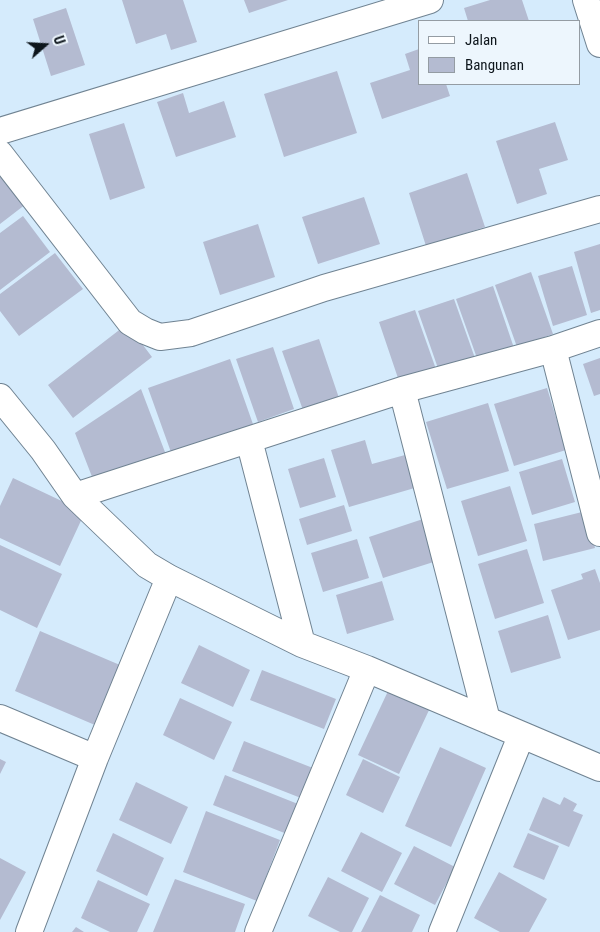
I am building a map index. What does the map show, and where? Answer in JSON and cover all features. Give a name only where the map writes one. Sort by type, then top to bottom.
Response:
[{"type":"street","points":[[0,131],[430,0]]},
{"type":"street","points":[[586,0],[600,44]]},
{"type":"street","points":[[0,154],[130,322],[160,337],[191,334],[324,288],[600,208]]},
{"type":"street","points":[[75,496],[402,390],[553,349],[600,333]]},
{"type":"street","points":[[553,349],[600,533]]},
{"type":"street","points":[[402,390],[487,720]]},
{"type":"street","points":[[2,405],[43,450],[75,496],[147,565],[169,578],[302,644],[367,668],[521,736],[600,768]]},
{"type":"street","points":[[250,440],[302,644]]},
{"type":"street","points":[[29,932],[95,758],[169,578]]},
{"type":"street","points":[[258,932],[367,668]]},
{"type":"street","points":[[0,718],[95,758]]},
{"type":"street","points":[[442,932],[521,736]]},
{"type":"building","points":[[122,0],[183,0],[197,42],[171,50],[166,34],[136,44]]},
{"type":"building","points":[[244,0],[288,0],[249,13]]},
{"type":"building","points":[[490,0],[522,0],[529,20],[468,20],[464,8]]},
{"type":"building","points":[[66,8],[85,65],[51,76],[33,19]]},
{"type":"building","points":[[418,49],[418,85],[446,85],[450,96],[382,119],[370,83],[410,70],[405,54]]},
{"type":"building","points":[[337,71],[357,133],[284,157],[264,94]]},
{"type":"building","points":[[183,93],[189,113],[224,101],[236,137],[176,157],[157,102]]},
{"type":"building","points":[[555,122],[568,160],[539,169],[547,194],[517,204],[496,141]]},
{"type":"building","points":[[124,123],[145,188],[110,200],[89,134]]},
{"type":"building","points":[[0,169],[26,204],[0,224]]},
{"type":"building","points":[[467,173],[485,227],[426,246],[409,193]]},
{"type":"building","points":[[364,197],[380,244],[318,264],[302,217]]},
{"type":"building","points":[[23,216],[50,252],[0,290],[0,233]]},
{"type":"building","points":[[258,224],[275,277],[220,295],[203,242]]},
{"type":"building","points":[[600,244],[600,310],[591,313],[574,252]]},
{"type":"building","points":[[55,253],[83,289],[19,336],[0,311],[0,294]]},
{"type":"building","points":[[572,266],[587,315],[553,326],[538,276]]},
{"type":"building","points":[[531,272],[553,334],[517,347],[495,285]]},
{"type":"building","points":[[493,286],[514,348],[478,361],[456,299]]},
{"type":"building","points":[[454,299],[476,361],[440,374],[418,311]]},
{"type":"building","points":[[415,310],[437,372],[400,384],[379,322]]},
{"type":"building","points":[[127,324],[152,357],[73,418],[48,385]]},
{"type":"building","points":[[319,339],[340,401],[304,413],[282,351]]},
{"type":"building","points":[[273,347],[294,409],[258,422],[236,359]]},
{"type":"building","points":[[600,358],[600,394],[594,396],[583,364]]},
{"type":"building","points":[[230,359],[254,427],[172,455],[148,388]]},
{"type":"building","points":[[547,388],[566,450],[514,466],[494,404]]},
{"type":"building","points":[[141,389],[168,460],[96,487],[75,433]]},
{"type":"building","points":[[488,403],[509,471],[447,489],[426,422]]},
{"type":"building","points":[[365,440],[372,464],[416,452],[425,485],[349,507],[331,450]]},
{"type":"building","points":[[324,458],[336,497],[300,508],[288,469]]},
{"type":"building","points":[[562,459],[575,502],[532,515],[519,472]]},
{"type":"building","points":[[13,478],[85,512],[60,566],[0,538],[0,506]]},
{"type":"building","points":[[510,486],[527,541],[478,556],[461,501]]},
{"type":"building","points":[[344,505],[352,531],[307,545],[299,519]]},
{"type":"building","points":[[586,511],[595,548],[543,561],[534,524]]},
{"type":"building","points":[[429,517],[443,559],[383,578],[369,537]]},
{"type":"building","points":[[357,539],[369,578],[323,592],[311,553]]},
{"type":"building","points":[[0,545],[62,574],[37,628],[0,610]]},
{"type":"building","points":[[527,549],[544,603],[495,619],[478,564]]},
{"type":"building","points":[[595,569],[600,583],[600,630],[568,640],[551,590],[583,579],[581,574]]},
{"type":"building","points":[[382,581],[394,620],[347,634],[336,595]]},
{"type":"building","points":[[548,615],[561,658],[511,673],[498,631]]},
{"type":"building","points":[[40,631],[127,668],[102,728],[15,691]]},
{"type":"building","points":[[199,645],[250,670],[233,707],[181,683]]},
{"type":"building","points":[[262,670],[336,699],[324,729],[250,700]]},
{"type":"building","points":[[389,689],[430,708],[399,774],[358,755]]},
{"type":"building","points":[[180,698],[232,722],[214,760],[163,735]]},
{"type":"building","points":[[244,741],[318,770],[306,800],[232,771]]},
{"type":"building","points":[[440,747],[486,768],[451,847],[405,826]]},
{"type":"building","points":[[0,759],[6,762],[0,774]]},
{"type":"building","points":[[363,759],[400,777],[383,813],[346,795]]},
{"type":"building","points":[[225,775],[298,804],[287,834],[213,805]]},
{"type":"building","points":[[136,782],[188,807],[171,844],[119,820]]},
{"type":"building","points":[[543,797],[560,805],[564,797],[577,804],[573,811],[583,815],[569,847],[529,830]]},
{"type":"building","points":[[206,811],[280,840],[257,901],[183,872]]},
{"type":"building","points":[[361,832],[402,853],[382,892],[341,871]]},
{"type":"building","points":[[113,833],[164,858],[147,896],[96,871]]},
{"type":"building","points":[[528,833],[559,846],[544,880],[513,867]]},
{"type":"building","points":[[414,846],[455,867],[435,905],[394,884]]},
{"type":"building","points":[[0,858],[26,872],[0,920]]},
{"type":"building","points":[[499,872],[547,899],[529,932],[500,932],[474,918]]},
{"type":"building","points":[[328,877],[369,898],[352,932],[340,932],[308,916]]},
{"type":"building","points":[[175,879],[245,904],[235,932],[153,932]]},
{"type":"building","points":[[98,880],[150,904],[137,932],[110,932],[81,918]]},
{"type":"building","points":[[380,895],[420,915],[412,932],[361,932]]},
{"type":"building","points":[[76,927],[84,932],[72,932]]}]
